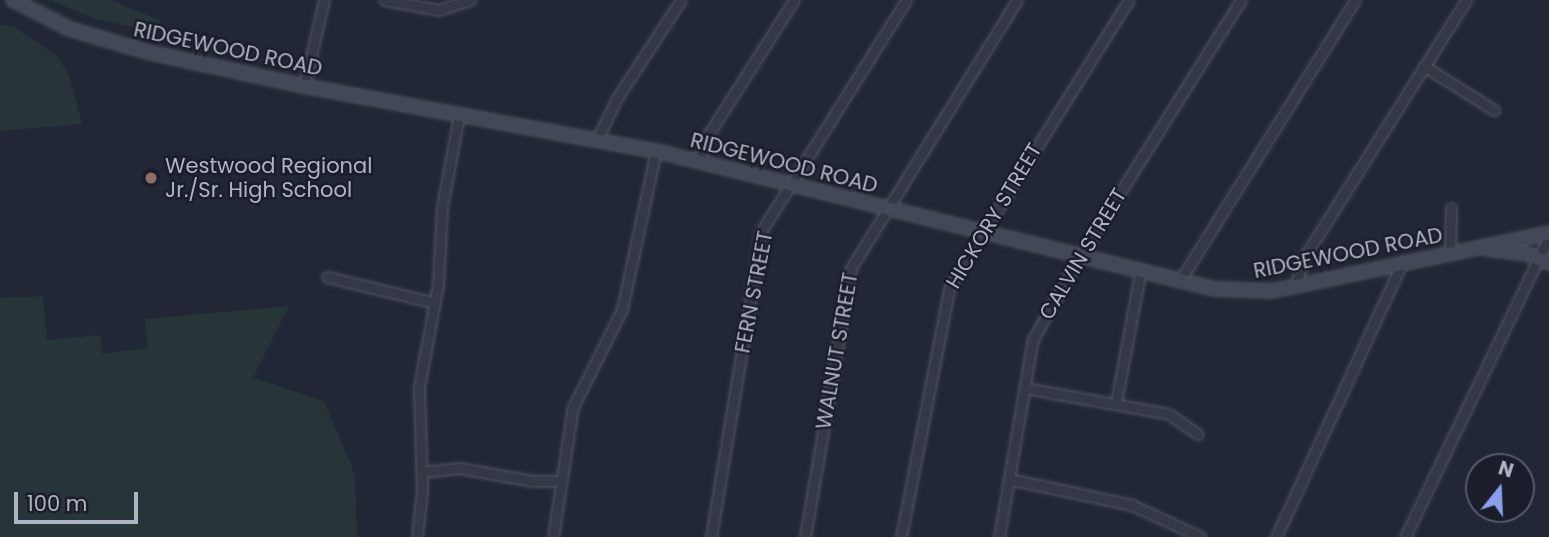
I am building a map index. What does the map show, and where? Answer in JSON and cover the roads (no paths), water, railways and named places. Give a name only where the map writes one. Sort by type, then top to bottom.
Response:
[{"type":"main road","name":"RIDGEWOOD ROAD","points":[[13,0],[94,37],[304,86],[699,160],[1140,273],[1244,292],[1295,286],[1549,235]]},
{"type":"main road","points":[[1474,248],[1544,260]]},
{"type":"street","points":[[304,86],[324,0]]},
{"type":"street","points":[[384,0],[439,10],[470,0]]},
{"type":"street","points":[[597,139],[617,98],[681,0]]},
{"type":"street","points":[[699,160],[710,132],[794,0]]},
{"type":"street","name":"FERN STREET","points":[[711,537],[762,230],[906,0]]},
{"type":"street","name":"WALNUT STREET","points":[[805,537],[851,268],[885,209],[1017,0]]},
{"type":"street","name":"HICKORY STREET","points":[[901,537],[945,299],[982,234],[1129,0]]},
{"type":"street","name":"CALVIN STREET","points":[[999,537],[1033,340],[1079,258],[1241,0]]},
{"type":"street","points":[[1179,282],[1354,0]]},
{"type":"street","points":[[1295,286],[1305,256],[1466,0]]},
{"type":"street","points":[[1424,66],[1494,110]]},
{"type":"street","points":[[417,537],[422,472],[417,410],[435,303],[442,207],[459,115]]},
{"type":"street","points":[[553,537],[559,481],[579,390],[622,309],[656,151]]},
{"type":"street","points":[[1450,253],[1451,208]]},
{"type":"street","points":[[1405,537],[1544,260],[1549,235]]},
{"type":"street","points":[[1276,537],[1402,263]]},
{"type":"street","points":[[1116,403],[1140,273]]},
{"type":"street","points":[[327,277],[435,303]]},
{"type":"street","points":[[1025,388],[1169,414],[1198,434]]},
{"type":"street","points":[[422,472],[459,468],[533,481],[559,481]]},
{"type":"street","points":[[1009,479],[1132,505],[1201,537]]},
{"type":"place","name":"Westwood Regional Jr./Sr. High School","points":[[151,178]]}]
